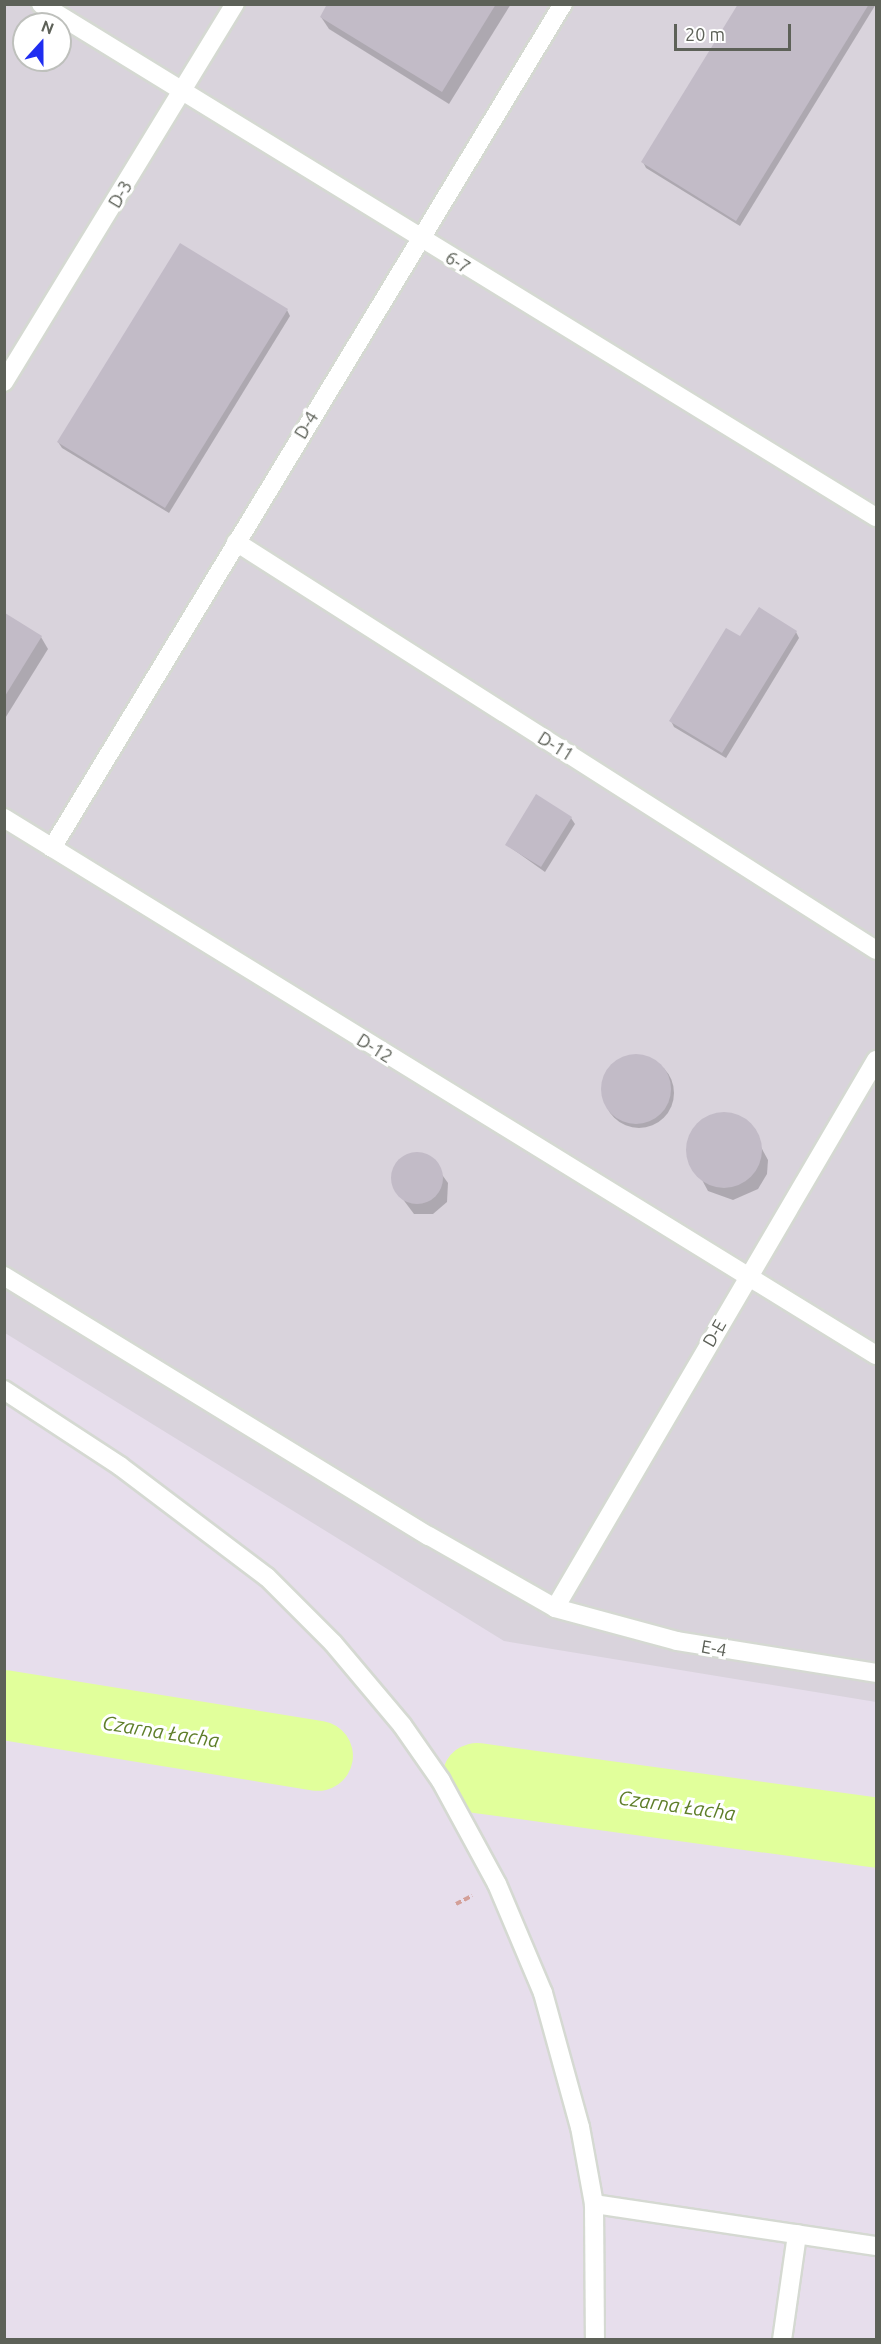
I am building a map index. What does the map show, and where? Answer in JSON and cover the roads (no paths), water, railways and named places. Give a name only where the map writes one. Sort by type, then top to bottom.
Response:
[{"type":"street","name":"6-7","points":[[41,4],[876,517]]},
{"type":"street","name":"D-3","points":[[4,382],[235,4]]},
{"type":"street","name":"D-4","points":[[52,848],[419,238],[563,4]]},
{"type":"street","name":"D-11","points":[[236,542],[876,950]]},
{"type":"street","name":"D-12","points":[[4,818],[746,1278]]},
{"type":"street","name":"D-E","points":[[555,1608],[746,1278],[876,1060]]},
{"type":"street","name":"E-4","points":[[4,1276],[429,1536],[555,1608],[677,1641],[876,1673]]},
{"type":"street","points":[[746,1278],[876,1355]]},
{"type":"street","points":[[4,1390],[120,1466],[267,1577],[333,1644],[402,1725],[475,1839],[543,1994],[580,2127],[594,2204],[595,2340]]},
{"type":"street","points":[[594,2204],[876,2246]]},
{"type":"street","points":[[782,2340],[797,2234]]},
{"type":"waterway","name":"Czarna Łacha","points":[[4,1705],[318,1756]]},
{"type":"waterway","name":"Czarna Łacha","points":[[477,1778],[876,1833]]}]
